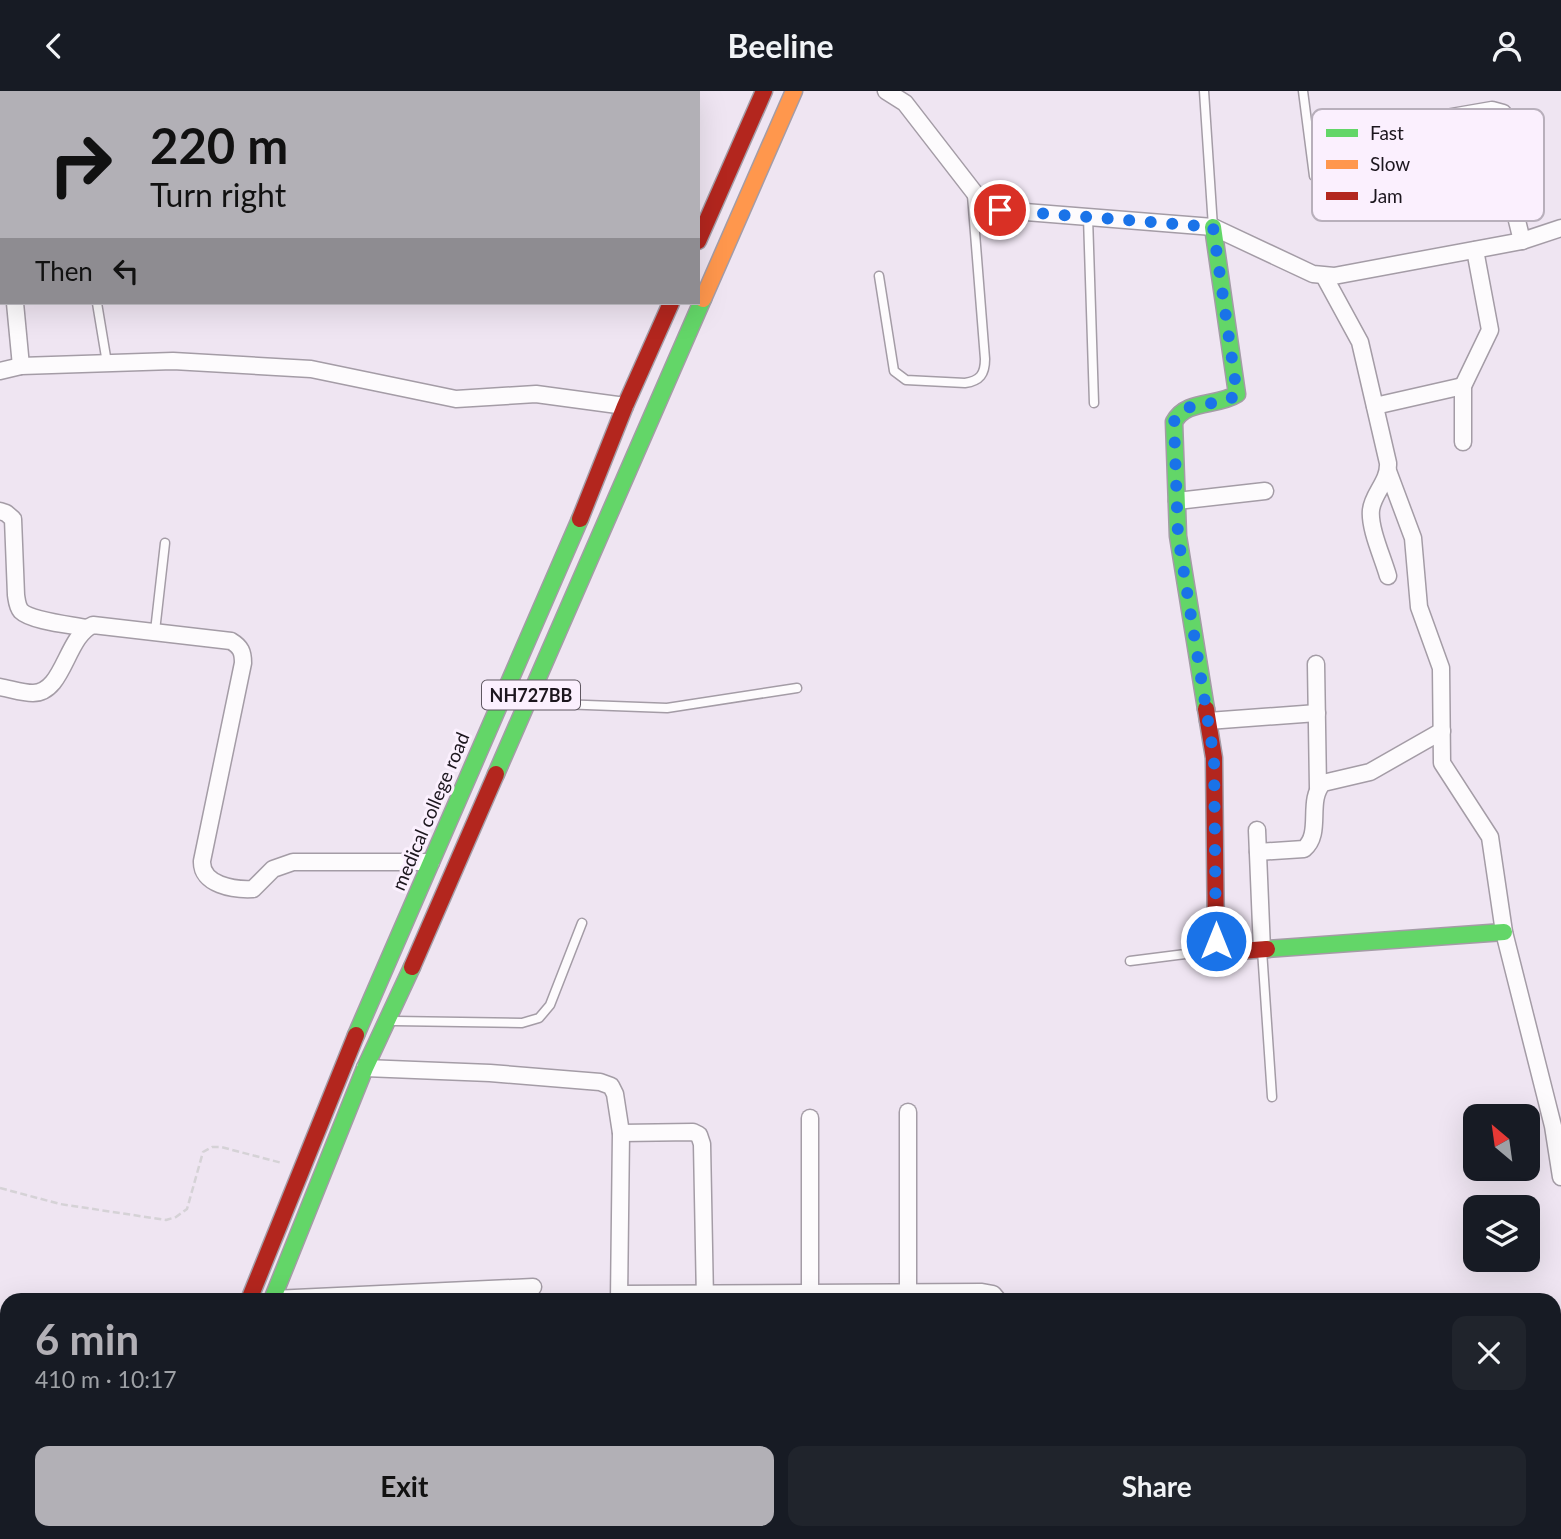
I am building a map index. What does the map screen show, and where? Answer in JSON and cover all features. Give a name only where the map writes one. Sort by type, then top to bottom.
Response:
[{"type":"main road","points":[[700,236],[764,91]]},
{"type":"main road","name":"NH727BB","points":[[275,1293],[365,1068],[389,1021],[793,91]]},
{"type":"main road","points":[[1213,227],[1237,394],[1224,402],[1183,409],[1176,415],[1174,422],[1178,536],[1214,767],[1216,941],[1219,949],[1226,952],[1262,950],[1504,932]]},
{"type":"main road","name":"medical college road","points":[[252,1293],[327,1106],[670,305]]},
{"type":"main road","points":[[327,1106],[348,1110]]},
{"type":"street","points":[[886,91],[905,103],[984,203],[1000,210],[1213,227],[1312,274],[1334,277],[1521,241],[1561,228]]},
{"type":"street","points":[[1517,221],[1521,241]]},
{"type":"street","points":[[1462,442],[1463,386],[1490,330],[1475,250]]},
{"type":"street","points":[[1324,276],[1360,342],[1388,471],[1413,538],[1419,607],[1441,668],[1442,763],[1490,837],[1504,932],[1553,1126],[1561,1177]]},
{"type":"street","points":[[15,305],[21,366]]},
{"type":"street","points":[[0,371],[21,366],[173,361],[311,369],[456,399],[536,394],[625,406]]},
{"type":"street","points":[[1375,406],[1463,386]]},
{"type":"street","points":[[1388,471],[1371,511],[1388,576]]},
{"type":"street","points":[[1177,501],[1265,491]]},
{"type":"street","points":[[0,511],[13,519],[16,595],[17,605],[22,612],[32,617],[86,628],[102,624],[231,641],[239,646],[243,653],[202,861],[205,876],[212,882],[244,890],[253,889],[273,869],[293,862],[431,862]]},
{"type":"street","points":[[0,687],[35,694],[50,687],[79,635],[86,628]]},
{"type":"street","points":[[1258,852],[1298,851],[1312,839],[1318,788],[1316,664]]},
{"type":"street","points":[[1208,720],[1317,713]]},
{"type":"street","points":[[1318,788],[1323,783],[1370,772],[1442,731]]},
{"type":"street","points":[[1257,830],[1262,950]]},
{"type":"street","points":[[365,1068],[490,1073],[600,1082],[611,1086],[615,1094],[621,1133],[620,1293]]},
{"type":"street","points":[[908,1112],[908,1293]]},
{"type":"street","points":[[810,1118],[810,1293]]},
{"type":"street","points":[[621,1133],[693,1132],[699,1135],[702,1144],[704,1293]]},
{"type":"street","points":[[413,1293],[533,1287]]},
{"type":"street","points":[[964,1293],[988,1293]]},
{"type":"lane","points":[[1204,91],[1213,227]]},
{"type":"lane","points":[[1303,91],[1312,161]]},
{"type":"lane","points":[[878,276],[894,371],[906,380],[965,383],[982,377],[985,359],[972,189]]},
{"type":"lane","points":[[1088,217],[1094,403]]},
{"type":"lane","points":[[97,305],[107,363]]},
{"type":"lane","points":[[155,631],[164,543]]},
{"type":"lane","points":[[527,703],[667,708],[797,688]]},
{"type":"lane","points":[[389,1021],[522,1023],[539,1018],[550,1005],[582,923]]},
{"type":"lane","points":[[1130,961],[1219,949]]},
{"type":"lane","points":[[1262,950],[1272,1097]]},
{"type":"path","points":[[0,1188],[60,1204],[166,1220],[187,1209],[203,1152],[212,1147],[302,1168]]},
{"type":"traffic: fast","points":[[1206,709],[1178,536],[1174,422],[1179,415],[1194,406],[1220,401],[1237,394],[1213,227]]},
{"type":"traffic: fast","points":[[496,774],[703,299]]},
{"type":"traffic: fast","points":[[356,1035],[580,519]]},
{"type":"traffic: fast","points":[[1267,949],[1504,932]]},
{"type":"traffic: fast","points":[[275,1293],[365,1068],[412,967]]},
{"type":"traffic: slow","points":[[703,299],[794,91]]},
{"type":"traffic: jam","points":[[700,236],[764,91]]},
{"type":"traffic: jam","points":[[580,519],[625,406],[670,305]]},
{"type":"traffic: jam","points":[[1206,709],[1214,758],[1216,941],[1219,949],[1226,952],[1267,949]]},
{"type":"traffic: jam","points":[[412,967],[496,774]]},
{"type":"traffic: jam","points":[[252,1293],[356,1035]]},
{"type":"route","points":[[1000,210],[1213,227],[1237,394],[1224,402],[1183,409],[1176,415],[1174,422],[1178,536],[1214,758],[1216,941]]}]
